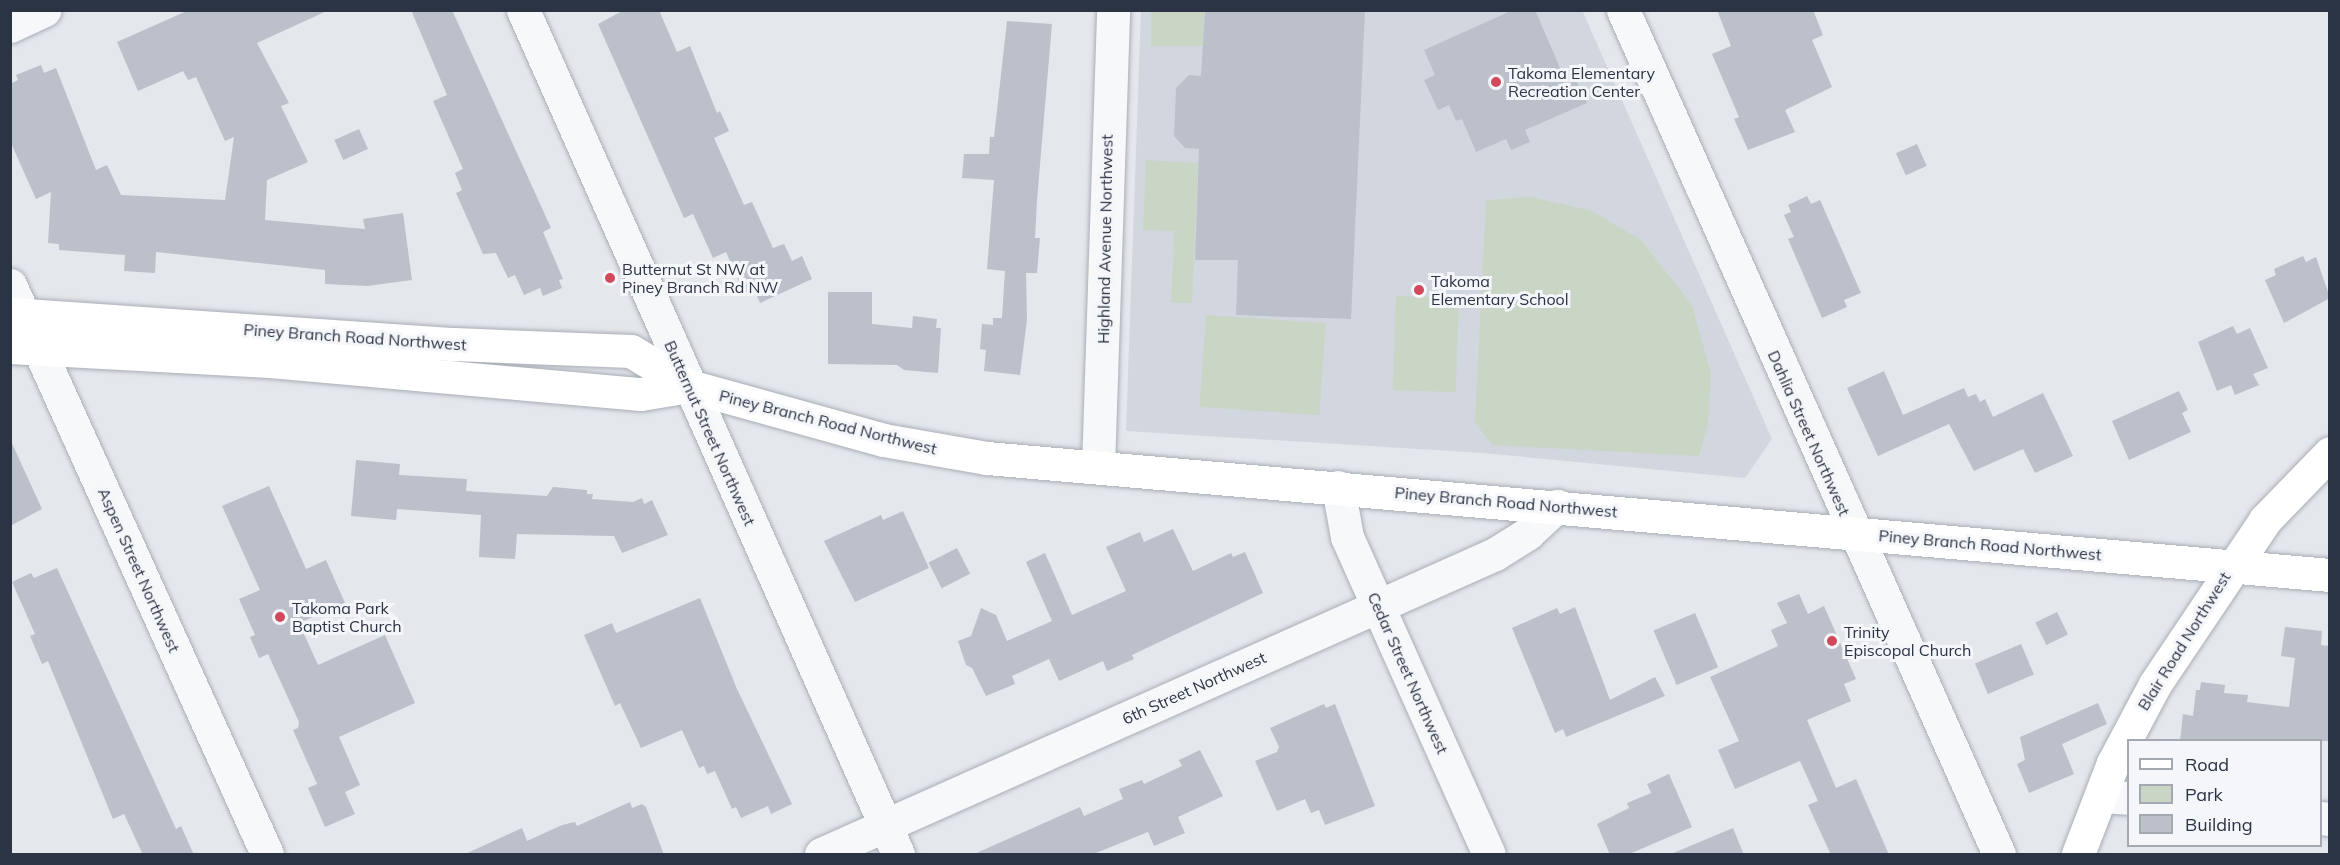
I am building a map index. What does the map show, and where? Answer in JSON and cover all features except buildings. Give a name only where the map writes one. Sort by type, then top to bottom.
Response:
[{"type":"main road","name":"Piney Branch Road Northwest","points":[[17,314],[454,344],[631,351],[689,386],[918,447],[1098,467],[2330,575]]},
{"type":"main road","name":"Piney Branch Road Northwest","points":[[25,349],[270,361],[641,394],[689,386]]},
{"type":"main road","name":"Blair Road Northwest","points":[[2078,855],[2115,797],[2113,763],[2146,700],[2230,568],[2270,513],[2330,453]]},
{"type":"street","points":[[10,26],[44,10]]},
{"type":"street","name":"Butternut Street Northwest","points":[[523,10],[892,840]]},
{"type":"street","name":"Highland Avenue Northwest","points":[[1098,467],[1113,10]]},
{"type":"street","name":"Dahlia Street Northwest","points":[[1623,10],[1853,532],[1999,855]]},
{"type":"street","name":"Aspen Street Northwest","points":[[10,285],[25,349],[267,855]]},
{"type":"street","name":"Cedar Street Northwest","points":[[1338,487],[1347,537],[1489,855]]},
{"type":"street","name":"6th Street Northwest","points":[[821,855],[892,840],[1502,550],[1528,533],[1557,506]]},
{"type":"shaded area","name":"Takoma Elementary School","points":[[1582,10],[1772,439],[1745,478],[1483,453],[1126,431],[1141,11]]},
{"type":"green space","points":[[1151,11],[1204,11],[1204,46],[1151,46]]},
{"type":"green space","points":[[1146,160],[1198,163],[1192,303],[1171,303],[1174,231],[1143,230]]},
{"type":"green space","points":[[1532,197],[1592,211],[1641,240],[1692,305],[1711,374],[1708,424],[1699,456],[1492,445],[1475,422],[1486,200]]},
{"type":"green space","points":[[1396,296],[1459,298],[1456,392],[1393,390]]},
{"type":"green space","points":[[1206,315],[1326,323],[1319,415],[1200,407]]},
{"type":"place","name":"Takoma Elementary Recreation Center","points":[[1496,82]]},
{"type":"place","name":"Butternut St NW at Piney Branch Rd NW","points":[[610,278]]},
{"type":"place","name":"Takoma Elementary School","points":[[1419,290]]},
{"type":"place","name":"Takoma Park Baptist Church","points":[[280,617]]},
{"type":"place","name":"Trinity Episcopal Church","points":[[1832,641]]}]
